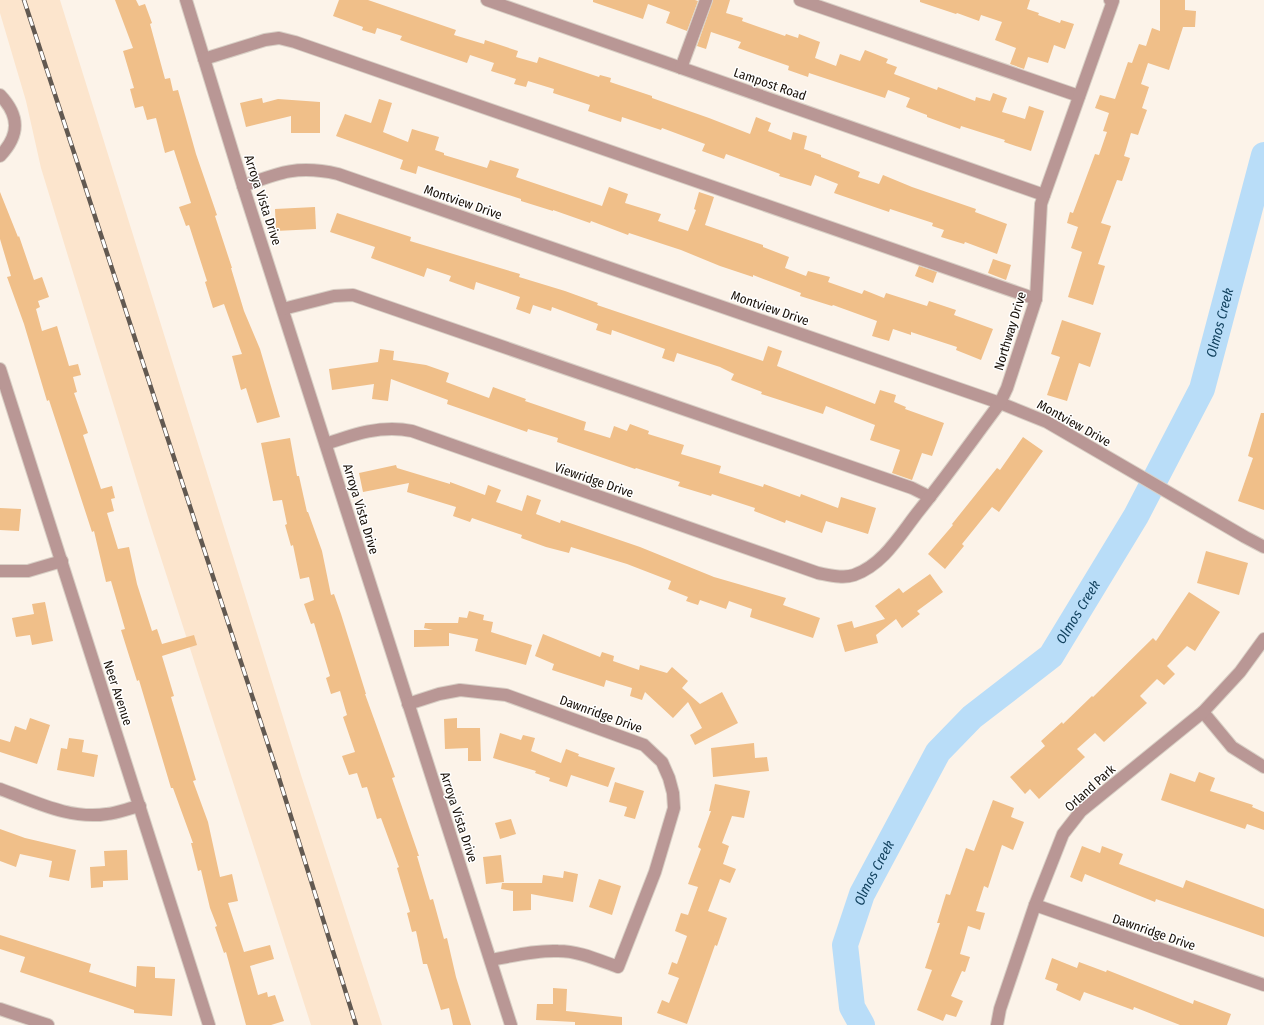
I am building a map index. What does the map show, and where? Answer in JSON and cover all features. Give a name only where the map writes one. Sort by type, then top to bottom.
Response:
[{"type":"street","name":"Arroya Vista Drive","points":[[186,0],[243,186],[511,1025]]},
{"type":"street","name":"Lampost Road","points":[[486,0],[1044,195]]},
{"type":"street","points":[[681,68],[706,0]]},
{"type":"street","points":[[800,0],[1079,96]]},
{"type":"street","name":"Northway Drive","points":[[853,575],[870,567],[885,554],[930,497],[1000,403],[1007,388],[1036,299],[1042,204],[1044,195],[1111,1]]},
{"type":"street","points":[[204,59],[265,40],[279,38],[295,42],[1036,299]]},
{"type":"street","points":[[0,95],[8,103],[13,114],[16,128],[11,143],[0,156]]},
{"type":"street","name":"Montview Drive","points":[[243,186],[276,174],[297,169],[318,170],[338,174],[1000,403],[1047,422],[1187,504],[1264,546]]},
{"type":"street","points":[[283,309],[334,296],[353,295],[912,488],[930,497]]},
{"type":"street","name":"Neer Avenue","points":[[0,369],[209,1025]]},
{"type":"street","name":"Viewridge Drive","points":[[326,444],[354,434],[382,428],[412,431],[818,574],[834,576],[853,575]]},
{"type":"street","points":[[0,570],[28,571],[62,561]]},
{"type":"street","name":"Orland Park","points":[[997,1025],[1000,1009],[1035,905],[1063,834],[1081,811],[1203,712],[1240,672],[1264,639]]},
{"type":"street","name":"Dawnridge Drive","points":[[408,704],[439,694],[460,690],[506,695],[644,745],[662,762],[673,793],[674,808],[655,872],[618,966],[582,954],[559,951],[535,952],[491,960]]},
{"type":"street","points":[[1203,712],[1232,747],[1264,767]]},
{"type":"street","points":[[0,790],[64,812],[81,815],[107,814],[140,806]]},
{"type":"street","name":"Dawnridge Drive","points":[[1035,905],[1264,985]]},
{"type":"street","points":[[0,1008],[48,1025]]},
{"type":"shaded area","points":[[0,0],[60,0],[301,775],[382,1025],[311,1025],[151,527],[41,168],[26,101],[0,13]]},
{"type":"building","points":[[115,0],[136,0],[139,6],[145,4],[152,23],[150,24],[165,79],[170,78],[173,91],[178,90],[196,154],[217,215],[215,216],[244,311],[260,349],[280,417],[257,423],[246,388],[241,390],[232,356],[242,354],[224,304],[213,308],[205,282],[207,281],[189,225],[186,226],[179,207],[191,203],[174,150],[165,153],[156,118],[147,120],[143,106],[135,108],[130,89],[134,88],[123,51],[133,48]]},
{"type":"building","points":[[339,0],[368,0],[456,30],[454,35],[484,44],[485,40],[518,51],[516,57],[537,63],[539,57],[599,77],[600,75],[611,78],[610,82],[652,96],[652,98],[750,134],[756,117],[771,123],[768,131],[791,140],[793,132],[807,136],[804,149],[860,172],[858,177],[879,184],[883,175],[912,187],[976,209],[975,212],[1007,224],[997,254],[965,242],[964,244],[941,237],[944,230],[932,226],[933,223],[890,209],[889,212],[834,193],[838,184],[815,175],[811,186],[779,176],[780,174],[726,154],[724,159],[702,151],[705,144],[662,128],[661,130],[622,117],[621,122],[588,111],[590,105],[553,93],[554,89],[528,81],[526,87],[514,84],[516,79],[491,71],[494,63],[470,55],[467,63],[400,40],[402,36],[377,28],[375,34],[362,30],[363,27],[333,16]]},
{"type":"building","points":[[593,0],[698,1],[687,31],[666,23],[670,12],[648,4],[643,19],[593,2]]},
{"type":"building","points":[[713,0],[730,0],[726,13],[743,18],[742,21],[785,36],[786,34],[798,38],[799,34],[820,42],[815,58],[836,66],[840,54],[860,61],[865,50],[888,59],[886,63],[897,67],[894,74],[937,90],[938,87],[975,101],[976,97],[990,101],[993,93],[1007,98],[1002,112],[1025,119],[1029,106],[1044,111],[1031,151],[1004,142],[1005,140],[961,126],[960,129],[927,117],[927,115],[906,107],[910,98],[888,90],[885,98],[809,73],[808,77],[788,70],[789,66],[738,48],[741,42],[711,32],[706,49],[697,46]]},
{"type":"building","points":[[920,0],[1030,0],[1027,9],[1039,13],[1038,15],[1060,23],[1061,20],[1074,24],[1065,49],[1054,45],[1048,63],[1028,57],[1024,69],[1010,64],[1016,48],[995,40],[1002,22],[981,15],[979,21],[920,2]]},
{"type":"building","points":[[1160,0],[1185,0],[1185,10],[1196,11],[1195,27],[1183,27],[1169,70],[1148,63],[1141,84],[1149,87],[1142,108],[1147,110],[1138,135],[1131,133],[1124,156],[1130,158],[1122,181],[1117,180],[1101,223],[1111,226],[1098,264],[1105,266],[1093,305],[1068,297],[1082,252],[1071,248],[1078,227],[1067,223],[1070,212],[1073,213],[1095,154],[1099,155],[1107,132],[1103,131],[1109,113],[1095,108],[1100,95],[1115,99],[1128,62],[1132,63],[1139,44],[1146,46],[1152,28],[1160,31]]},
{"type":"building","points":[[262,98],[263,103],[278,99],[320,102],[320,133],[291,133],[291,116],[246,127],[240,103]]},
{"type":"building","points":[[379,99],[392,103],[383,132],[408,142],[412,129],[439,137],[435,150],[444,153],[444,155],[487,168],[490,160],[519,169],[516,177],[602,206],[609,187],[628,194],[625,203],[661,214],[658,221],[688,231],[696,210],[694,209],[699,192],[714,197],[705,225],[763,245],[763,247],[789,257],[785,268],[806,276],[808,271],[830,277],[828,282],[862,294],[864,290],[884,298],[886,293],[927,306],[929,301],[956,310],[954,315],[993,329],[981,360],[956,350],[957,347],[911,332],[911,335],[893,329],[889,341],[872,336],[877,321],[833,305],[832,306],[800,296],[801,293],[753,275],[753,277],[720,266],[681,250],[629,233],[628,235],[591,221],[590,223],[418,166],[416,174],[400,169],[403,160],[336,136],[345,114],[371,123]]},
{"type":"building","points":[[0,192],[18,237],[19,236],[34,280],[42,277],[49,297],[38,301],[40,307],[36,309],[42,331],[57,326],[69,366],[78,364],[81,375],[73,377],[77,392],[74,393],[88,433],[83,435],[101,489],[112,486],[115,498],[111,499],[114,511],[107,513],[118,549],[129,547],[137,584],[152,631],[157,629],[162,644],[194,635],[197,645],[162,656],[174,696],[171,697],[196,780],[193,781],[208,822],[220,877],[232,874],[238,901],[228,903],[244,952],[270,945],[274,959],[250,966],[258,995],[267,992],[268,997],[275,995],[284,1021],[271,1025],[246,1025],[226,952],[224,953],[215,927],[217,926],[210,908],[201,870],[198,871],[191,843],[193,843],[173,788],[171,788],[139,680],[137,681],[121,630],[125,629],[111,581],[106,582],[94,531],[92,532],[49,400],[47,401],[24,324],[7,277],[11,276],[0,239]]},
{"type":"building","points":[[315,207],[316,229],[276,231],[275,209]]},
{"type":"building","points":[[337,213],[411,237],[410,241],[520,274],[519,277],[565,291],[598,303],[597,305],[763,361],[768,346],[782,351],[777,366],[875,404],[880,390],[896,395],[894,402],[906,407],[905,409],[944,423],[932,456],[922,453],[912,480],[892,473],[900,450],[870,440],[875,425],[826,406],[823,414],[761,394],[762,392],[731,380],[734,374],[720,367],[677,353],[674,362],[662,358],[665,349],[612,330],[611,335],[596,330],[598,324],[552,307],[551,311],[533,305],[530,314],[516,309],[520,297],[476,282],[474,290],[449,281],[451,276],[427,268],[424,277],[371,258],[375,247],[330,232]]},
{"type":"building","points":[[993,259],[1011,265],[1006,280],[988,273]]},
{"type":"building","points":[[919,266],[937,272],[933,283],[915,276]]},
{"type":"building","points":[[1062,320],[1101,333],[1090,367],[1079,363],[1067,401],[1047,395],[1060,357],[1051,354]]},
{"type":"building","points":[[380,349],[394,351],[393,360],[426,365],[449,373],[446,382],[489,398],[493,387],[526,399],[525,401],[586,422],[584,430],[610,438],[614,426],[627,431],[630,424],[649,431],[648,434],[684,445],[681,454],[721,466],[719,473],[763,487],[764,484],[800,497],[801,494],[838,508],[841,497],[876,508],[868,534],[826,521],[822,533],[786,520],[785,523],[754,511],[755,508],[712,494],[711,496],[678,486],[680,482],[636,468],[635,469],[557,442],[558,438],[528,429],[527,432],[447,404],[448,400],[391,379],[388,401],[372,399],[374,384],[332,390],[329,369],[378,362]]},
{"type":"building","points":[[1261,413],[1264,413],[1264,510],[1238,501],[1253,458],[1248,456]]},
{"type":"building","points":[[1023,437],[1043,451],[999,512],[992,507],[962,544],[964,546],[945,569],[928,554],[953,525],[952,524],[997,468],[1000,470]]},
{"type":"building","points":[[290,438],[297,476],[299,476],[307,512],[322,551],[331,595],[334,594],[365,694],[395,777],[392,778],[419,856],[417,856],[430,900],[433,899],[444,939],[447,938],[456,977],[471,1025],[453,1025],[449,1008],[441,1010],[427,964],[423,964],[416,931],[412,932],[407,913],[410,912],[397,868],[399,867],[381,818],[377,819],[367,787],[362,788],[357,773],[349,775],[342,756],[355,752],[343,717],[347,715],[340,691],[331,694],[326,678],[330,676],[314,623],[311,624],[304,604],[314,600],[309,577],[300,579],[293,545],[291,546],[285,525],[287,524],[282,500],[273,501],[261,443]]},
{"type":"building","points":[[396,465],[397,468],[450,484],[450,482],[485,495],[488,485],[501,490],[496,502],[522,511],[527,495],[541,500],[536,514],[560,523],[561,520],[640,547],[714,577],[786,598],[783,605],[820,618],[813,638],[750,617],[752,609],[729,601],[726,609],[700,600],[698,605],[686,601],[688,597],[668,589],[671,581],[627,564],[571,547],[569,553],[546,547],[521,538],[522,535],[472,518],[470,522],[453,516],[456,507],[407,492],[409,483],[363,492],[359,473]]},
{"type":"building","points":[[0,508],[21,509],[19,531],[0,530]]},
{"type":"building","points":[[1206,551],[1248,563],[1239,595],[1197,583]]},
{"type":"building","points":[[930,574],[943,592],[917,611],[920,614],[902,628],[896,619],[876,635],[878,643],[845,652],[837,625],[852,621],[854,628],[885,619],[875,606],[899,588],[903,593]]},
{"type":"building","points":[[1189,592],[1220,612],[1195,651],[1187,646],[1167,666],[1175,674],[1164,685],[1157,679],[1140,696],[1147,703],[1104,742],[1095,733],[1077,749],[1085,757],[1039,799],[1030,789],[1025,794],[1010,777],[1045,746],[1041,741],[1062,722],[1063,724],[1092,696],[1093,697],[1153,638],[1156,641]]},
{"type":"building","points":[[45,602],[53,641],[32,645],[30,635],[16,637],[12,618],[34,614],[32,604]]},
{"type":"building","points":[[469,611],[484,615],[483,620],[493,622],[491,632],[532,645],[526,665],[475,651],[478,639],[449,633],[449,646],[414,647],[414,630],[433,630],[424,628],[425,623],[458,623],[459,617],[467,618]]},
{"type":"building","points":[[543,634],[600,657],[602,652],[614,656],[613,661],[639,670],[640,665],[667,673],[672,667],[688,681],[682,688],[700,704],[722,692],[738,723],[695,745],[690,735],[702,728],[688,702],[673,718],[645,692],[642,700],[630,696],[632,688],[606,680],[604,687],[552,670],[554,664],[535,656]]},
{"type":"building","points":[[30,718],[50,725],[37,764],[0,752],[0,739],[10,742],[15,726],[26,730]]},
{"type":"building","points":[[457,718],[457,728],[480,728],[481,761],[468,761],[468,748],[445,749],[444,719]]},
{"type":"building","points":[[500,733],[521,740],[523,735],[535,738],[531,751],[561,763],[566,749],[579,754],[578,756],[615,768],[608,787],[571,775],[567,787],[549,781],[550,778],[535,773],[536,771],[493,758]]},
{"type":"building","points":[[69,738],[84,740],[82,752],[98,755],[94,777],[57,770],[61,748],[67,749]]},
{"type":"building","points":[[754,743],[755,758],[767,757],[769,771],[713,777],[711,748]]},
{"type":"building","points":[[1199,772],[1215,778],[1210,791],[1253,805],[1252,807],[1264,812],[1264,830],[1247,824],[1245,829],[1161,800],[1170,773],[1195,782]]},
{"type":"building","points":[[615,782],[644,791],[635,819],[624,816],[627,807],[609,802]]},
{"type":"building","points":[[715,784],[750,791],[744,818],[732,816],[722,843],[729,846],[723,864],[736,869],[730,883],[720,879],[708,911],[727,918],[717,946],[715,945],[687,1024],[657,1013],[662,1000],[669,1003],[679,978],[668,974],[672,962],[677,964],[687,936],[675,931],[681,913],[688,915],[698,887],[688,884],[701,849],[698,847],[711,811],[709,811]]},
{"type":"building","points":[[993,800],[1014,808],[1011,817],[1024,822],[1013,850],[1002,845],[988,888],[984,886],[976,911],[985,913],[980,930],[968,926],[960,954],[970,957],[965,972],[962,971],[951,996],[963,1001],[956,1017],[946,1014],[943,1021],[917,1010],[932,970],[925,968],[940,923],[937,923],[946,894],[950,895],[966,848],[974,851]]},
{"type":"building","points":[[511,819],[516,834],[500,839],[495,823]]},
{"type":"building","points":[[0,829],[25,838],[76,850],[69,881],[49,877],[52,861],[20,854],[16,867],[0,861]]},
{"type":"building","points":[[1082,846],[1100,853],[1102,846],[1123,854],[1119,864],[1183,888],[1186,880],[1264,909],[1264,937],[1156,899],[1155,902],[1085,874],[1082,882],[1070,877]]},
{"type":"building","points":[[127,850],[128,880],[103,881],[103,887],[91,888],[90,867],[105,866],[104,851]]},
{"type":"building","points":[[501,855],[504,882],[486,884],[483,857]]},
{"type":"building","points":[[564,871],[578,874],[573,902],[531,894],[531,910],[513,911],[513,891],[501,889],[502,883],[542,883],[543,875],[563,878]]},
{"type":"building","points":[[599,879],[621,886],[612,915],[589,907]]},
{"type":"building","points":[[0,935],[91,964],[89,972],[136,987],[137,966],[155,967],[155,978],[175,979],[172,1016],[134,1013],[134,1010],[20,972],[25,957],[0,949]]},
{"type":"building","points":[[1052,958],[1077,968],[1079,962],[1106,972],[1107,970],[1193,1004],[1194,1000],[1231,1014],[1227,1025],[1180,1025],[1134,1007],[1133,1010],[1084,992],[1080,1001],[1056,990],[1058,984],[1045,979]]},
{"type":"building","points":[[553,988],[567,989],[566,1011],[622,1017],[622,1025],[575,1025],[575,1022],[536,1020],[537,1004],[553,1004]]},
{"type":"waterway","name":"Olmos Creek","points":[[862,1025],[852,1007],[845,945],[862,894],[938,752],[972,717],[1051,656],[1136,516],[1202,389],[1264,155]]},
{"type":"railway","points":[[24,0],[278,775],[356,1025]]}]
